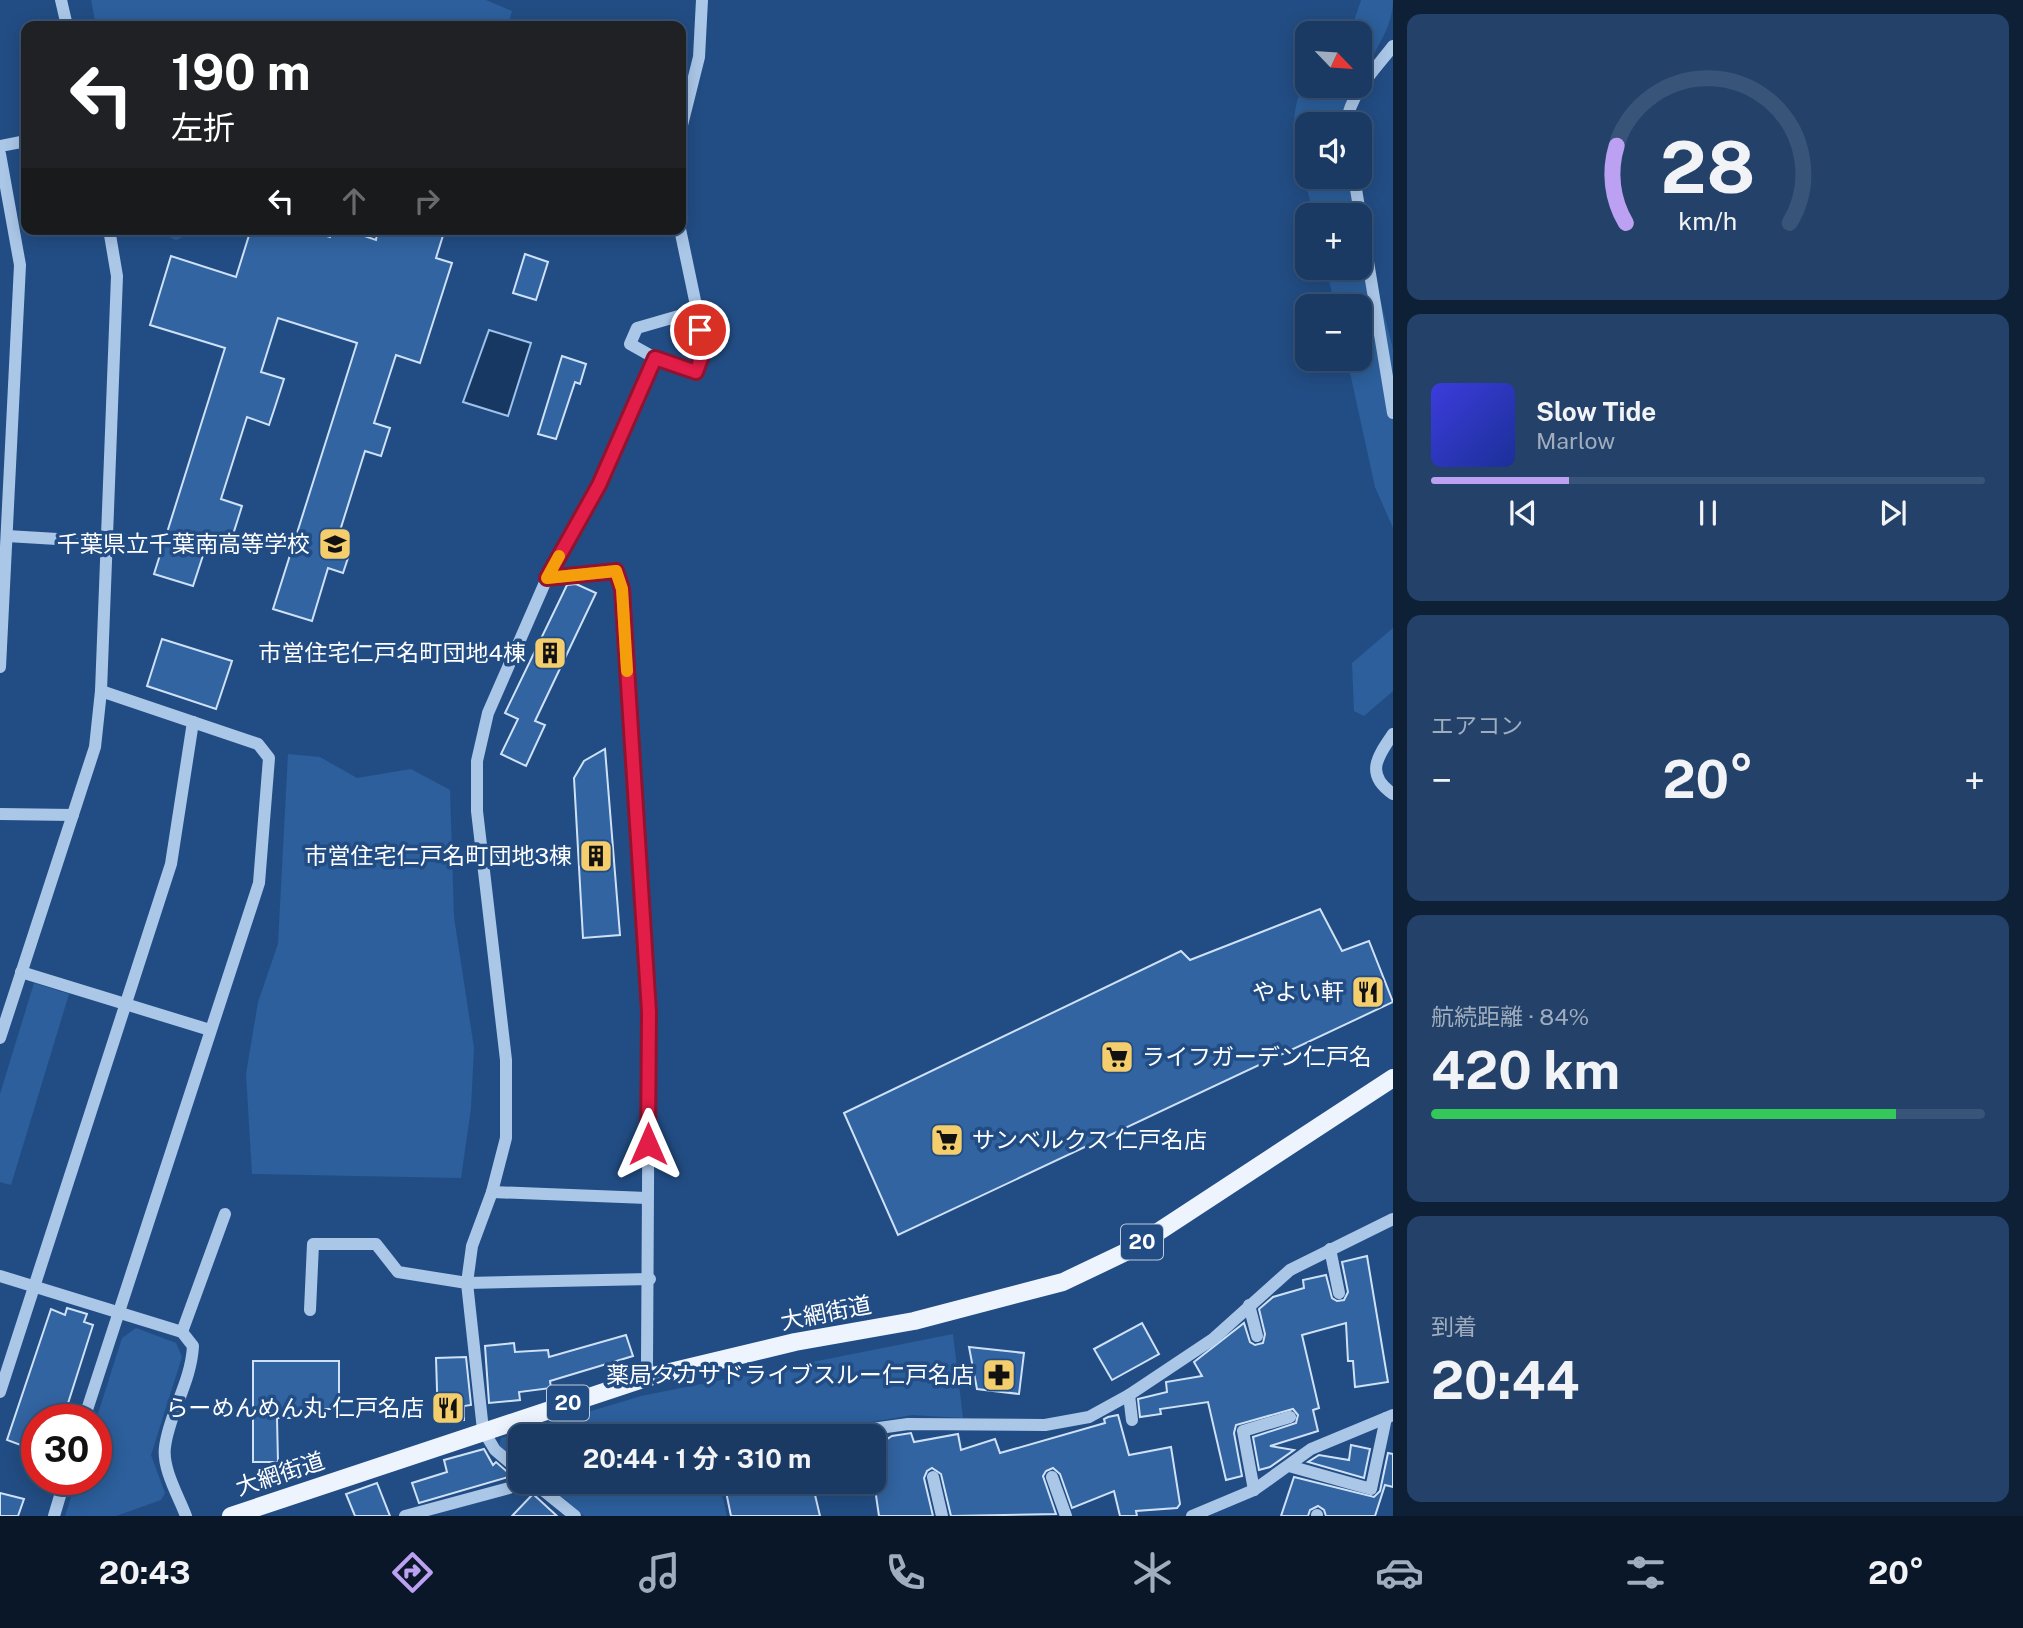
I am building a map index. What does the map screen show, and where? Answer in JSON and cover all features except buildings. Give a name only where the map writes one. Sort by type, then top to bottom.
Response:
[{"type":"main road","name":"大網街道","points":[[231,1516],[649,1377],[795,1342],[914,1321],[1063,1282],[1132,1249],[1393,1078]]},
{"type":"street","points":[[61,0],[66,21]]},
{"type":"street","points":[[686,109],[699,57],[702,0]]},
{"type":"street","points":[[1348,112],[1356,93],[1393,46]]},
{"type":"street","points":[[0,146],[21,142]]},
{"type":"street","points":[[0,154],[5,216],[20,265],[0,667]]},
{"type":"street","points":[[1356,189],[1393,413]]},
{"type":"street","points":[[0,1038],[95,747],[101,691],[117,276],[110,235]]},
{"type":"street","points":[[681,235],[695,311],[705,348],[696,372],[655,358],[630,344],[637,328],[695,311]]},
{"type":"street","points":[[508,1461],[495,1450],[483,1430],[467,1283],[471,1246],[492,1192],[506,1138],[506,1060],[477,811],[477,761],[488,713],[547,578],[599,485],[655,358]]},
{"type":"street","points":[[7,536],[107,542]]},
{"type":"street","points":[[547,578],[616,571],[622,589],[649,1012],[649,1377]]},
{"type":"street","points":[[89,1404],[259,883],[269,758],[258,744],[101,691]]},
{"type":"street","points":[[0,1392],[171,864],[193,722]]},
{"type":"street","points":[[1393,734],[1378,754],[1376,768],[1385,788],[1393,794]]},
{"type":"street","points":[[0,814],[73,815]]},
{"type":"street","points":[[21,972],[210,1030]]},
{"type":"street","points":[[492,1192],[648,1198]]},
{"type":"street","points":[[182,1332],[225,1214]]},
{"type":"street","points":[[886,1428],[908,1424],[1045,1425],[1089,1417],[1129,1395],[1213,1339],[1290,1270],[1393,1219]]},
{"type":"street","points":[[310,1310],[313,1244],[376,1244],[398,1272],[467,1283],[650,1279]]},
{"type":"street","points":[[1330,1249],[1339,1293]]},
{"type":"street","points":[[0,1276],[182,1332],[193,1346],[192,1366],[165,1448],[166,1463],[186,1516]]},
{"type":"street","points":[[1249,1305],[1257,1336]]},
{"type":"street","points":[[1129,1395],[1132,1420]]},
{"type":"street","points":[[1192,1516],[1254,1490],[1311,1449],[1389,1417]]},
{"type":"street","points":[[1289,1466],[1371,1489],[1389,1417]]},
{"type":"street","points":[[1254,1490],[1243,1431],[1290,1418]]},
{"type":"street","points":[[933,1477],[942,1516]]},
{"type":"street","points":[[1052,1477],[1066,1516]]},
{"type":"street","points":[[407,1516],[508,1489]]},
{"type":"street","points":[[548,1494],[575,1516]]},
{"type":"street","points":[[54,1516],[60,1495]]},
{"type":"shaded area","points":[[91,0],[486,0],[512,11],[509,21],[95,21]]},
{"type":"shaded area","points":[[1361,0],[1393,0],[1389,22],[1372,57],[1372,21],[1354,21]]},
{"type":"shaded area","points":[[1298,98],[1355,98],[1350,112],[1295,112]]},
{"type":"shaded area","points":[[1307,189],[1352,189],[1356,203],[1311,203]]},
{"type":"shaded area","points":[[165,235],[187,235],[176,240]]},
{"type":"shaded area","points":[[1372,267],[1393,349],[1393,528],[1375,487],[1350,371],[1372,371],[1372,294],[1332,294],[1329,280],[1372,280]]},
{"type":"shaded area","points":[[489,330],[531,343],[508,416],[463,402]]},
{"type":"shaded area","points":[[1393,628],[1393,691],[1364,716],[1354,711],[1352,663]]},
{"type":"shaded area","points":[[288,754],[320,757],[357,778],[411,769],[450,790],[454,917],[474,1048],[471,1108],[461,1178],[252,1174],[246,1074],[258,1002],[278,944]]},
{"type":"shaded area","points":[[34,983],[69,994],[11,1185],[0,1182],[0,1094]]},
{"type":"shaded area","points":[[136,1328],[176,1343],[182,1357],[151,1455],[165,1493],[161,1500],[116,1516],[65,1516],[72,1495],[112,1495],[112,1404],[101,1404],[122,1338]]},
{"type":"shaded area","points":[[953,1334],[963,1418],[912,1415],[859,1424],[548,1424],[641,1396]]},
{"type":"shaded area","points":[[508,1436],[508,1456],[499,1448],[501,1438]]},
{"type":"shaded area","points":[[558,1494],[722,1494],[727,1516],[584,1516]]},
{"type":"slow traffic","points":[[559,556],[547,578],[616,571],[622,589],[627,671]]},
{"type":"place","name":"千葉県立千葉南高等学校","points":[[335,544]]},
{"type":"place","name":"市営住宅仁戸名町団地4棟","points":[[550,653]]},
{"type":"place","name":"市営住宅仁戸名町団地3棟","points":[[596,856]]},
{"type":"place","name":"やよい軒","points":[[1368,992]]},
{"type":"place","name":"ライフガーデン仁戸名","points":[[1117,1057]]},
{"type":"place","name":"サンベルクス 仁戸名店","points":[[947,1140]]},
{"type":"place","name":"薬局タカサドライブスルー仁戸名店","points":[[999,1375]]},
{"type":"place","name":"らーめんめん丸 仁戸名店","points":[[448,1408]]},
{"type":"route","points":[[648,1144],[649,1012],[622,589],[616,571],[547,578],[599,485],[655,358],[696,372],[705,348],[700,330]]}]
